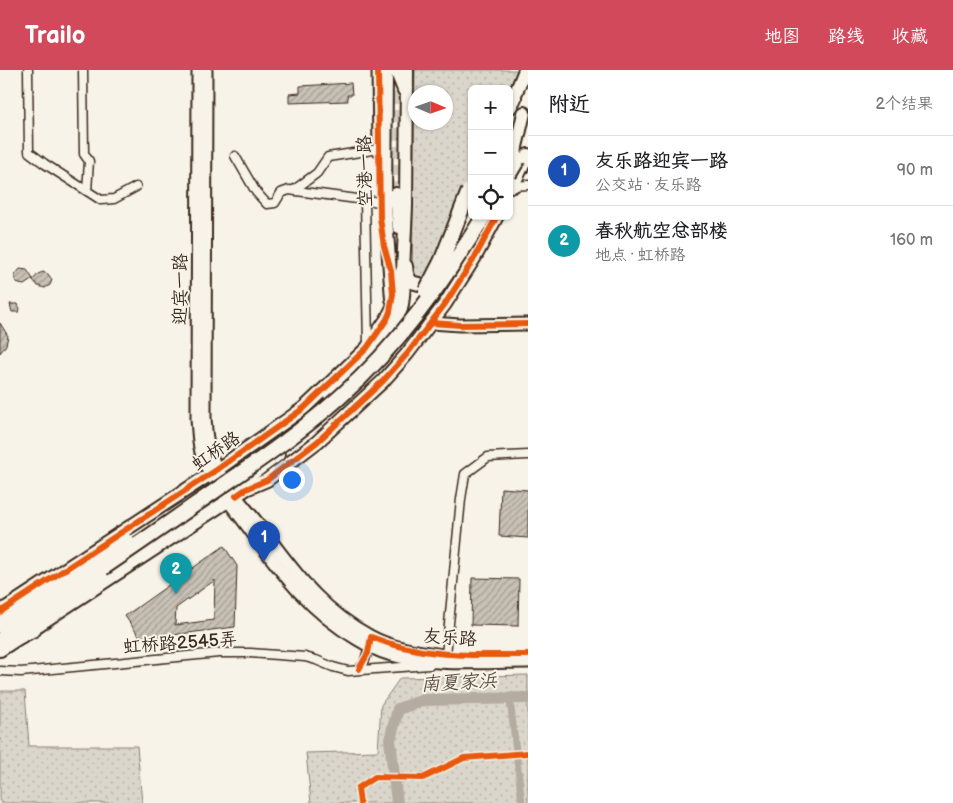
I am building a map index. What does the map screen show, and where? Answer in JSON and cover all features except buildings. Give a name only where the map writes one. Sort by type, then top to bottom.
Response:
[{"type":"highway","points":[[513,176],[518,156]]},
{"type":"highway","points":[[381,355],[419,302],[432,280],[468,201]]},
{"type":"highway","points":[[0,626],[101,564],[296,434],[341,396],[402,333],[435,292],[481,220]]},
{"type":"highway","points":[[0,640],[101,564],[273,442],[311,413],[358,371],[379,348],[391,331],[397,318],[402,296],[397,271]]},
{"type":"highway","points":[[358,371],[380,336],[388,315]]},
{"type":"highway","points":[[0,645],[34,629]]},
{"type":"main road","name":"迎宾一路","points":[[198,70],[198,439],[203,458],[214,471],[238,492]]},
{"type":"main road","name":"迎宾一路","points":[[206,70],[205,417],[208,447],[214,471]]},
{"type":"main road","name":"空港一路","points":[[378,70],[380,218],[384,246],[397,271]]},
{"type":"main road","name":"虹桥路","points":[[0,612],[214,471],[304,408],[367,348],[388,315],[400,290],[386,206],[386,70]]},
{"type":"main road","points":[[396,70],[406,96]]},
{"type":"main road","name":"虹桥路","points":[[397,271],[404,254],[407,70]]},
{"type":"main road","points":[[513,100],[525,70]]},
{"type":"main road","points":[[518,156],[526,108]]},
{"type":"main road","points":[[512,175],[516,147],[526,108]]},
{"type":"main road","points":[[518,156],[528,135]]},
{"type":"main road","points":[[396,194],[397,271]]},
{"type":"main road","points":[[404,254],[407,274],[411,282],[427,286],[434,284],[445,273],[468,203]]},
{"type":"main road","points":[[238,492],[353,392],[413,325],[424,311],[475,220]]},
{"type":"main road","points":[[0,650],[238,492],[328,423],[377,376],[429,317],[447,292],[488,220]]},
{"type":"main road","points":[[238,492],[267,480],[317,442],[383,381],[431,323],[475,257],[494,220]]},
{"type":"main road","points":[[431,323],[460,325],[528,324]]},
{"type":"main road","name":"友乐路","points":[[238,492],[309,589],[335,614],[370,642],[444,658],[528,662]]},
{"type":"main road","name":"友乐路","points":[[444,658],[528,655]]},
{"type":"street","points":[[28,70],[29,152],[101,200],[114,200],[136,187]]},
{"type":"street","points":[[82,70],[84,154],[89,161],[87,190]]},
{"type":"street","points":[[294,190],[318,173],[328,157],[379,149]]},
{"type":"street","points":[[235,156],[256,192],[267,204],[275,203],[280,193],[294,190],[380,202]]},
{"type":"street","points":[[513,184],[528,185]]},
{"type":"street","points":[[366,200],[369,338],[367,348]]},
{"type":"street","points":[[444,658],[465,474],[488,456],[528,455]]},
{"type":"street","points":[[359,669],[364,663],[370,642]]},
{"type":"street","name":"虹桥路2545弄","points":[[0,671],[21,672],[162,658],[250,653],[305,658],[342,670],[425,666],[444,658]]},
{"type":"shaded area","points":[[415,70],[517,70],[511,85],[468,85],[468,188],[429,281],[412,281],[414,130],[453,130],[453,85],[415,85]]},
{"type":"shaded area","points":[[528,675],[528,803],[311,803],[306,753],[378,751],[381,705],[400,678]]},
{"type":"shaded area","points":[[25,691],[29,746],[137,746],[142,803],[0,803],[0,692]]},
{"type":"waterway","name":"南夏家浜","points":[[397,803],[390,740],[398,709],[424,700],[528,698]]},
{"type":"waterway","points":[[510,699],[522,803]]},
{"type":"tunnel","points":[[396,194],[397,72]]},
{"type":"cycle path","points":[[0,612],[218,469],[304,408],[367,348],[387,319],[393,294],[391,271],[384,246],[380,218],[378,70]]},
{"type":"cycle path","points":[[236,496],[246,489],[267,480],[317,442],[383,381],[407,354],[445,304],[475,257],[495,220]]},
{"type":"cycle path","points":[[431,323],[460,325],[528,324]]},
{"type":"cycle path","points":[[359,669],[368,653],[371,637],[390,644],[429,652],[468,655],[528,655]]},
{"type":"cycle path","points":[[360,803],[358,788],[375,777],[423,778],[464,758],[528,753]]},
{"type":"place","name":"友乐路迎宾一路","points":[[264,562]]},
{"type":"place","name":"春秋航空总部楼","points":[[176,594]]}]
